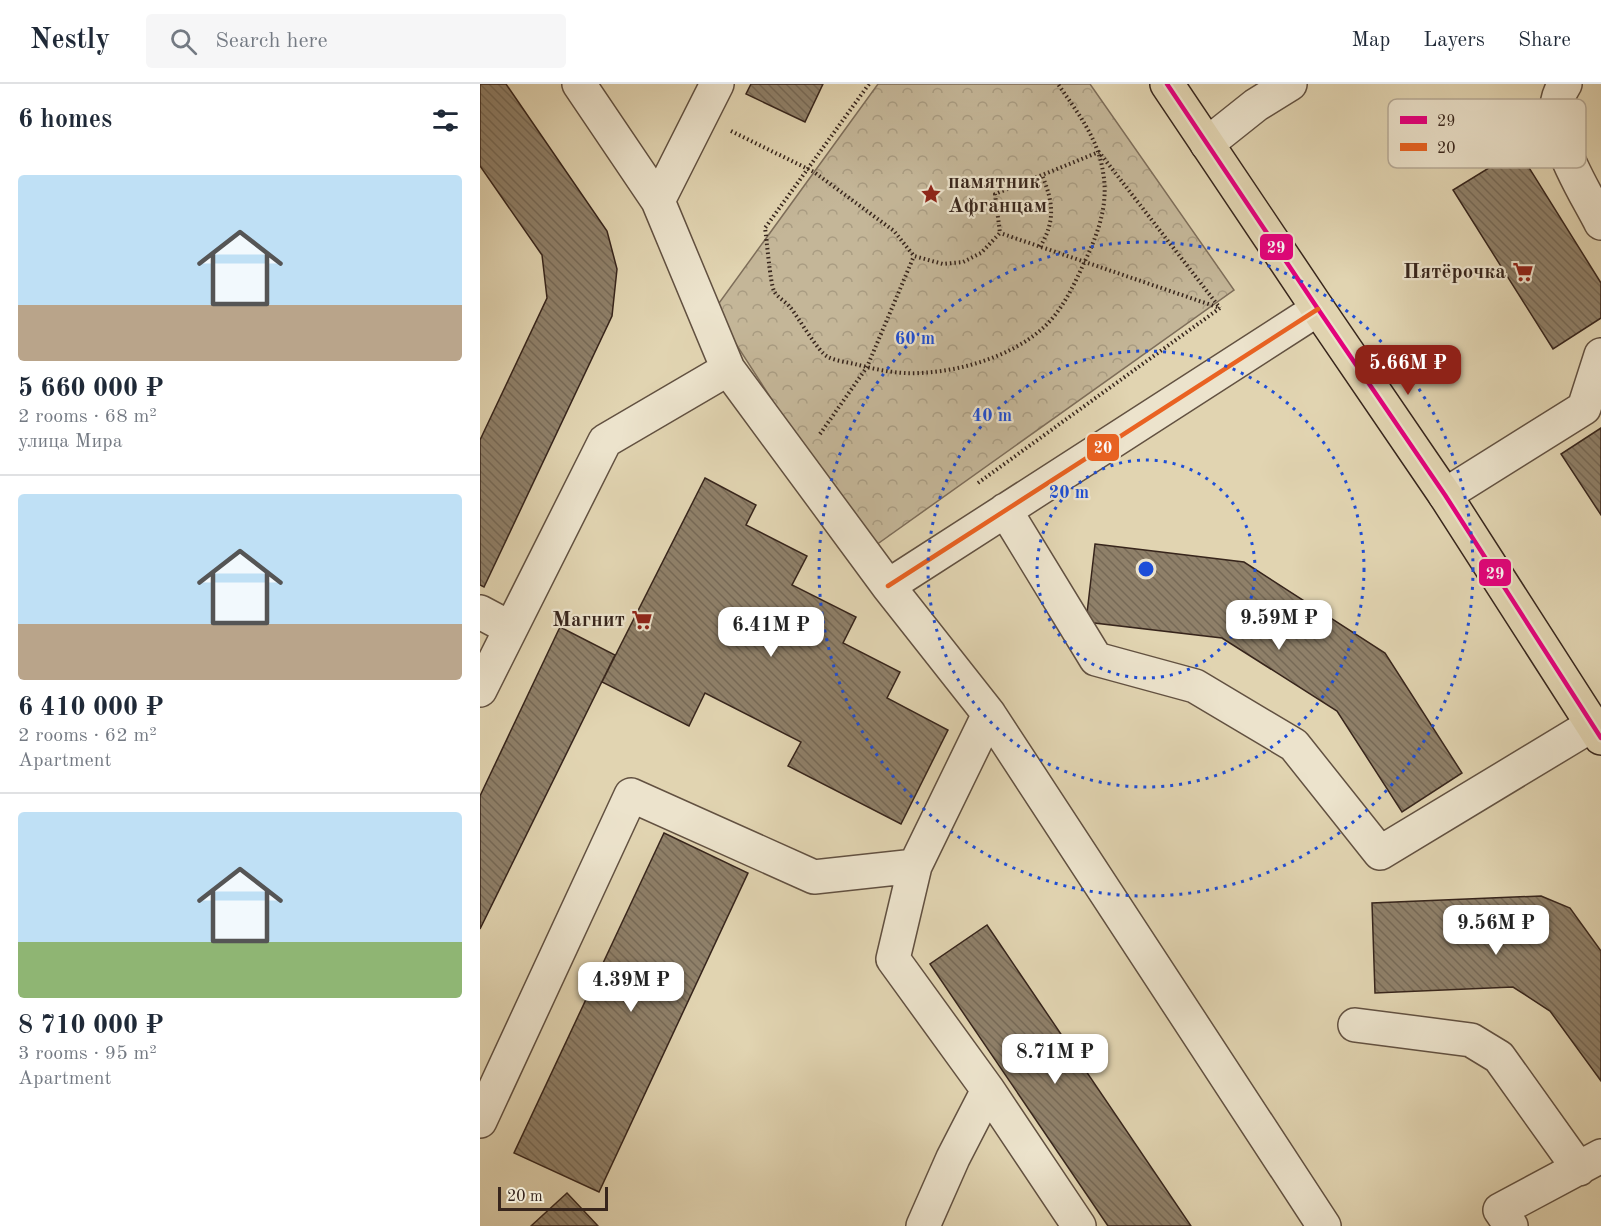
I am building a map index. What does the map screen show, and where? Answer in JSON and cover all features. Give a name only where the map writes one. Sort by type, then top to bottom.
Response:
[{"type":"main road","points":[[1167,84],[1445,495],[1597,732]]},
{"type":"street","points":[[579,84],[658,201],[728,369],[888,586],[989,714],[1324,1226]]},
{"type":"street","points":[[658,201],[717,84]]},
{"type":"street","points":[[1207,144],[1256,105],[1290,84]]},
{"type":"street","points":[[1558,99],[1559,93],[1565,84]]},
{"type":"street","points":[[1573,168],[1601,223]]},
{"type":"street","points":[[888,586],[1318,309]]},
{"type":"street","points":[[1445,495],[1593,403],[1601,354]]},
{"type":"street","points":[[480,690],[605,441],[728,369]]},
{"type":"street","points":[[1005,510],[1096,658],[1195,686],[1294,745],[1380,853],[1597,732]]},
{"type":"street","points":[[480,612],[510,628]]},
{"type":"street","points":[[989,714],[915,866],[893,959],[988,1090],[1079,1226]]},
{"type":"street","points":[[480,1121],[631,795],[814,877],[915,866]]},
{"type":"street","points":[[1355,1025],[1471,1040],[1499,1057],[1590,1163],[1496,1221]]},
{"type":"street","points":[[923,1226],[953,1158],[988,1090]]},
{"type":"path","points":[[869,84],[765,228],[774,291],[796,316],[817,347],[827,357],[904,373],[943,370],[994,358],[1017,346],[1044,328],[1076,282],[1094,246],[1101,222],[1105,199],[1104,174],[1092,135],[1058,84]]},
{"type":"path","points":[[701,116],[808,169],[894,231],[914,256],[943,264],[963,262],[981,253],[1000,233]]},
{"type":"path","points":[[1000,233],[995,194],[1099,152]]},
{"type":"path","points":[[1099,152],[1220,308]]},
{"type":"path","points":[[1040,247],[1048,233],[1051,214],[1051,198],[1042,175]]},
{"type":"path","points":[[1000,233],[1220,308]]},
{"type":"path","points":[[799,464],[867,367],[914,256]]},
{"type":"path","points":[[977,484],[1220,308]]},
{"type":"green space","points":[[878,84],[1090,84],[1234,290],[869,550],[714,310]]},
{"type":"building","points":[[480,84],[506,84],[607,231],[617,269],[612,316],[484,587],[480,585],[480,440],[547,298],[542,255],[480,166]]},
{"type":"building","points":[[751,84],[823,84],[805,122],[746,94]]},
{"type":"building","points":[[1489,168],[1529,168],[1601,283],[1601,318],[1553,349],[1453,190]]},
{"type":"building","points":[[1601,428],[1601,515],[1561,454]]},
{"type":"building","points":[[705,478],[756,505],[746,525],[807,556],[792,585],[856,617],[843,643],[900,672],[887,698],[948,730],[901,824],[788,766],[801,742],[705,693],[689,726],[602,682]]},
{"type":"building","points":[[1095,544],[1244,562],[1385,653],[1462,773],[1402,812],[1337,711],[1222,638],[1086,622]]},
{"type":"building","points":[[560,627],[615,655],[480,929],[480,796]]},
{"type":"building","points":[[664,833],[748,873],[599,1192],[514,1153]]},
{"type":"building","points":[[1541,896],[1570,908],[1601,951],[1601,1081],[1550,1011],[1513,987],[1375,993],[1372,903]]},
{"type":"building","points":[[987,925],[1191,1226],[1108,1226],[930,964]]},
{"type":"building","points":[[567,1193],[598,1226],[531,1226]]},
{"type":"transit line","name":"29","points":[[1167,84],[1445,495],[1601,738]]},
{"type":"transit line","name":"20","points":[[888,586],[1318,309]]},
{"type":"place","name":"памятник Афганцам","points":[[931,194]]},
{"type":"place","name":"Пятёрочка","points":[[1523,272]]},
{"type":"place","name":"Магнит","points":[[642,620]]}]
